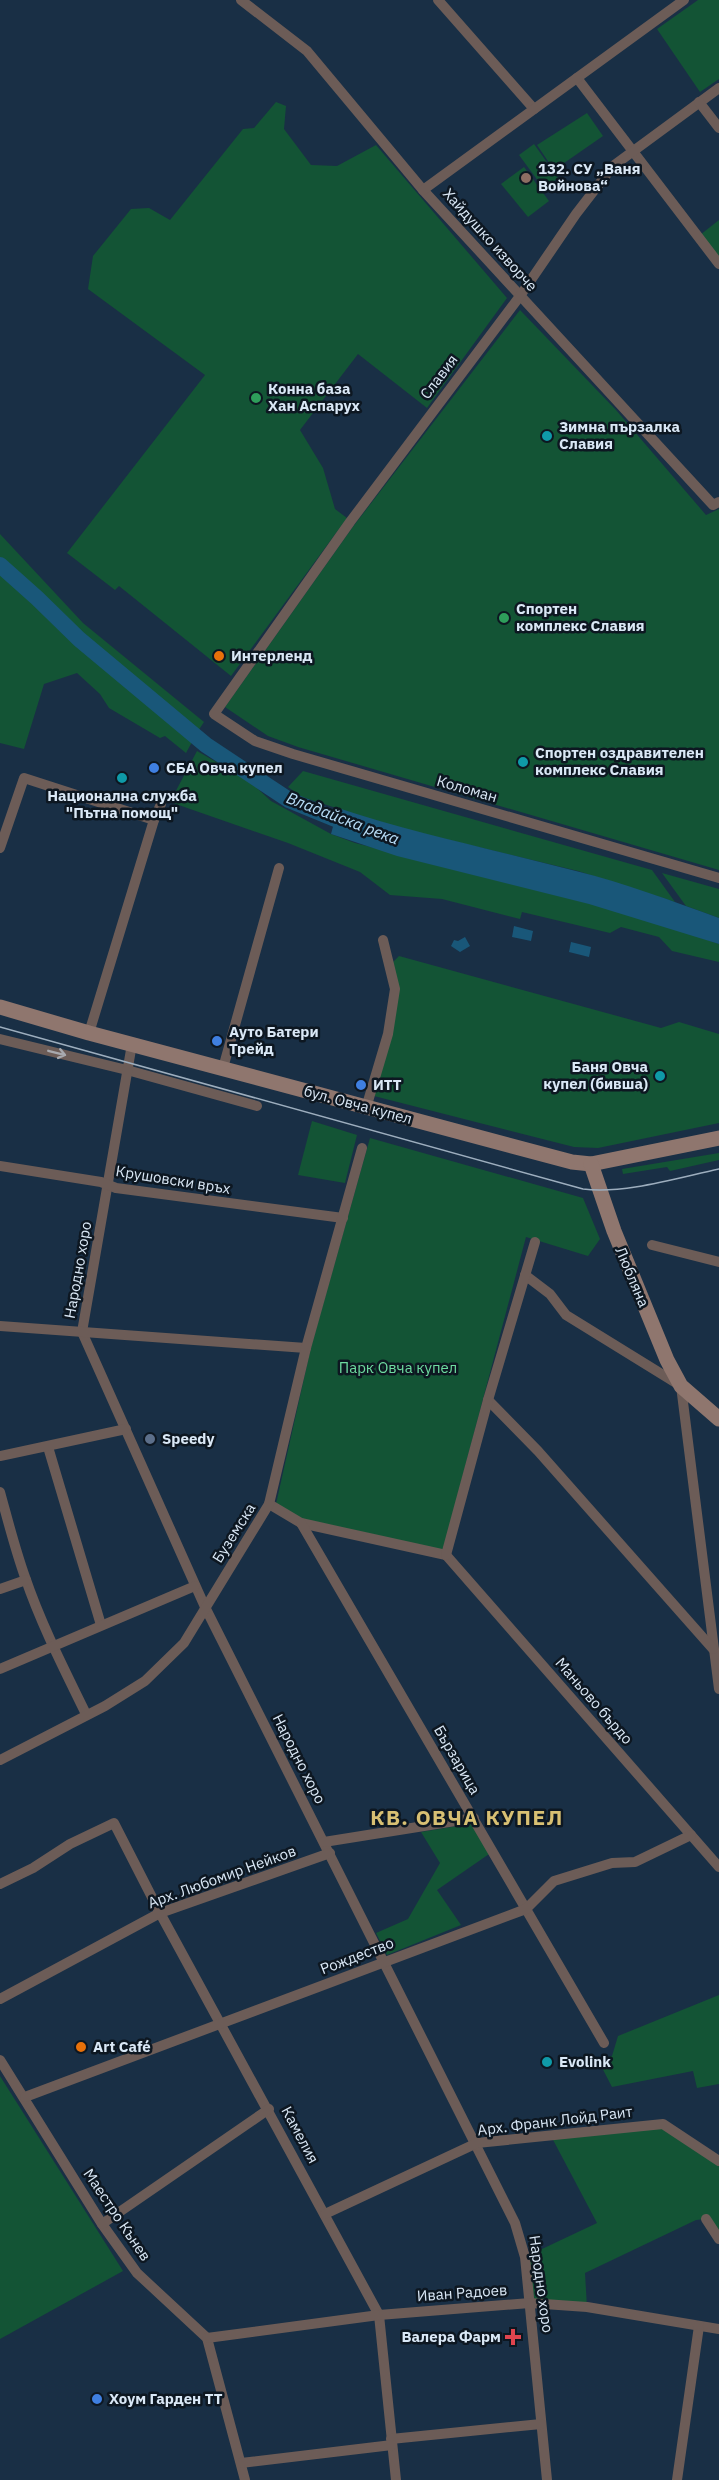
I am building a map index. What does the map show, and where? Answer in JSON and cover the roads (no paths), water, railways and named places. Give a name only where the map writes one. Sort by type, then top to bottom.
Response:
[{"type":"main road","name":"бул. Овча купел","points":[[0,1007],[89,1033],[572,1162],[591,1164],[719,1138]]},
{"type":"main road","name":"Любляна","points":[[591,1164],[614,1232],[667,1360],[681,1386],[719,1419]]},
{"type":"street","points":[[438,0],[534,110]]},
{"type":"street","points":[[423,190],[684,0]]},
{"type":"street","name":"Хайдушко изворче","points":[[244,1],[307,51],[423,190],[716,503]]},
{"type":"street","points":[[577,78],[719,264]]},
{"type":"street","name":"Славия","points":[[214,714],[355,515],[520,296],[576,214],[613,166],[719,88]]},
{"type":"street","points":[[699,102],[719,128]]},
{"type":"street","name":"Коломан","points":[[214,714],[255,741],[293,754],[719,878]]},
{"type":"street","points":[[0,848],[24,778],[154,820]]},
{"type":"street","points":[[89,1033],[154,820],[161,804]]},
{"type":"street","points":[[223,1068],[279,867]]},
{"type":"street","points":[[366,1108],[388,1034],[395,989],[383,940]]},
{"type":"street","points":[[0,1039],[127,1070],[257,1106]]},
{"type":"street","name":"Народно хоро","points":[[132,1044],[82,1332],[195,1587],[516,2223],[525,2257],[547,2480]]},
{"type":"street","name":"Буземска","points":[[0,1760],[105,1706],[146,1681],[184,1643],[269,1504],[306,1348],[362,1148]]},
{"type":"street","name":"Крушовски връх","points":[[0,1166],[116,1188],[343,1218]]},
{"type":"street","points":[[269,1504],[301,1523],[446,1555],[488,1400],[535,1242]]},
{"type":"street","points":[[652,1245],[719,1262]]},
{"type":"street","name":"Любляна","points":[[525,1275],[550,1294],[566,1315],[681,1386]]},
{"type":"street","points":[[0,1326],[306,1348]]},
{"type":"street","points":[[681,1386],[719,1689]]},
{"type":"street","points":[[488,1400],[538,1451],[716,1652]]},
{"type":"street","points":[[0,1456],[126,1429]]},
{"type":"street","points":[[48,1447],[101,1625]]},
{"type":"street","points":[[0,1492],[12,1540],[26,1580],[53,1646],[86,1714]]},
{"type":"street","name":"Бързарица","points":[[301,1523],[604,2043]]},
{"type":"street","name":"Маньово бърдо","points":[[446,1555],[719,1868]]},
{"type":"street","points":[[0,1589],[26,1580]]},
{"type":"street","points":[[0,1669],[195,1587]]},
{"type":"street","points":[[324,1842],[474,1818]]},
{"type":"street","name":"Камелия","points":[[0,1884],[33,1868],[70,1844],[114,1823],[220,2024],[380,2315],[396,2480]]},
{"type":"street","name":"Рождество","points":[[25,2097],[526,1909],[554,1881],[612,1863],[635,1862],[691,1835]]},
{"type":"street","name":"Арх. Любомир Нейков","points":[[0,1999],[160,1913],[330,1853]]},
{"type":"street","name":"Маестро Кънев","points":[[0,2060],[102,2224],[137,2273],[207,2338]]},
{"type":"street","points":[[102,2224],[268,2109]]},
{"type":"street","name":"Арх. Франк Лойд Раит","points":[[325,2214],[477,2143],[663,2124],[719,2162]]},
{"type":"street","points":[[706,2219],[719,2239]]},
{"type":"street","name":"Иван Радоев","points":[[207,2338],[380,2315],[530,2303],[587,2307],[719,2329]]},
{"type":"street","points":[[677,2480],[699,2326]]},
{"type":"street","points":[[207,2338],[245,2480]]},
{"type":"street","points":[[241,2463],[541,2424]]},
{"type":"water","points":[[338,808],[427,834],[594,876],[666,899],[719,918],[719,944],[589,904],[397,856],[331,834]]},
{"type":"water","points":[[514,926],[533,931],[531,941],[512,937]]},
{"type":"water","points":[[465,937],[470,946],[460,952],[451,946],[454,940],[458,941]]},
{"type":"water","points":[[571,942],[591,947],[589,957],[569,952]]},
{"type":"waterway","name":"Владайска река","points":[[0,565],[79,639],[206,745],[289,800],[355,827]]},
{"type":"tram line","points":[[0,1027],[583,1189],[633,1187],[719,1169]]},
{"type":"place","name":"132. СУ „Ваня Войнова“","points":[[526,178]]},
{"type":"place","name":"Конна база Хан Аспарух","points":[[256,398]]},
{"type":"place","name":"Зимна пързалка Славия","points":[[547,436]]},
{"type":"place","name":"Спортен комплекс Славия","points":[[504,618]]},
{"type":"place","name":"Интерленд","points":[[219,656]]},
{"type":"place","name":"Спортен оздравителен комплекс Славия","points":[[523,762]]},
{"type":"place","name":"СБА Овча купел","points":[[154,768]]},
{"type":"place","name":"Национална служба \"Пътна помощ\"","points":[[122,778]]},
{"type":"place","name":"Ауто Батери Трейд","points":[[217,1041]]},
{"type":"place","name":"Баня Овча купел (бивша)","points":[[660,1076]]},
{"type":"place","name":"ИТТ","points":[[361,1085]]},
{"type":"place","name":"Speedy","points":[[150,1439]]},
{"type":"place","name":"Art Café","points":[[81,2047]]},
{"type":"place","name":"Evolink","points":[[547,2062]]},
{"type":"place","name":"Валера Фарм","points":[[513,2337]]},
{"type":"place","name":"Хоум Гарден ТТ","points":[[97,2399]]},
{"type":"district","name":"КВ. ОВЧА КУПЕЛ","points":[[467,1818]]},
{"type":"park label","name":"Парк Овча купел","points":[[398,1368]]}]
